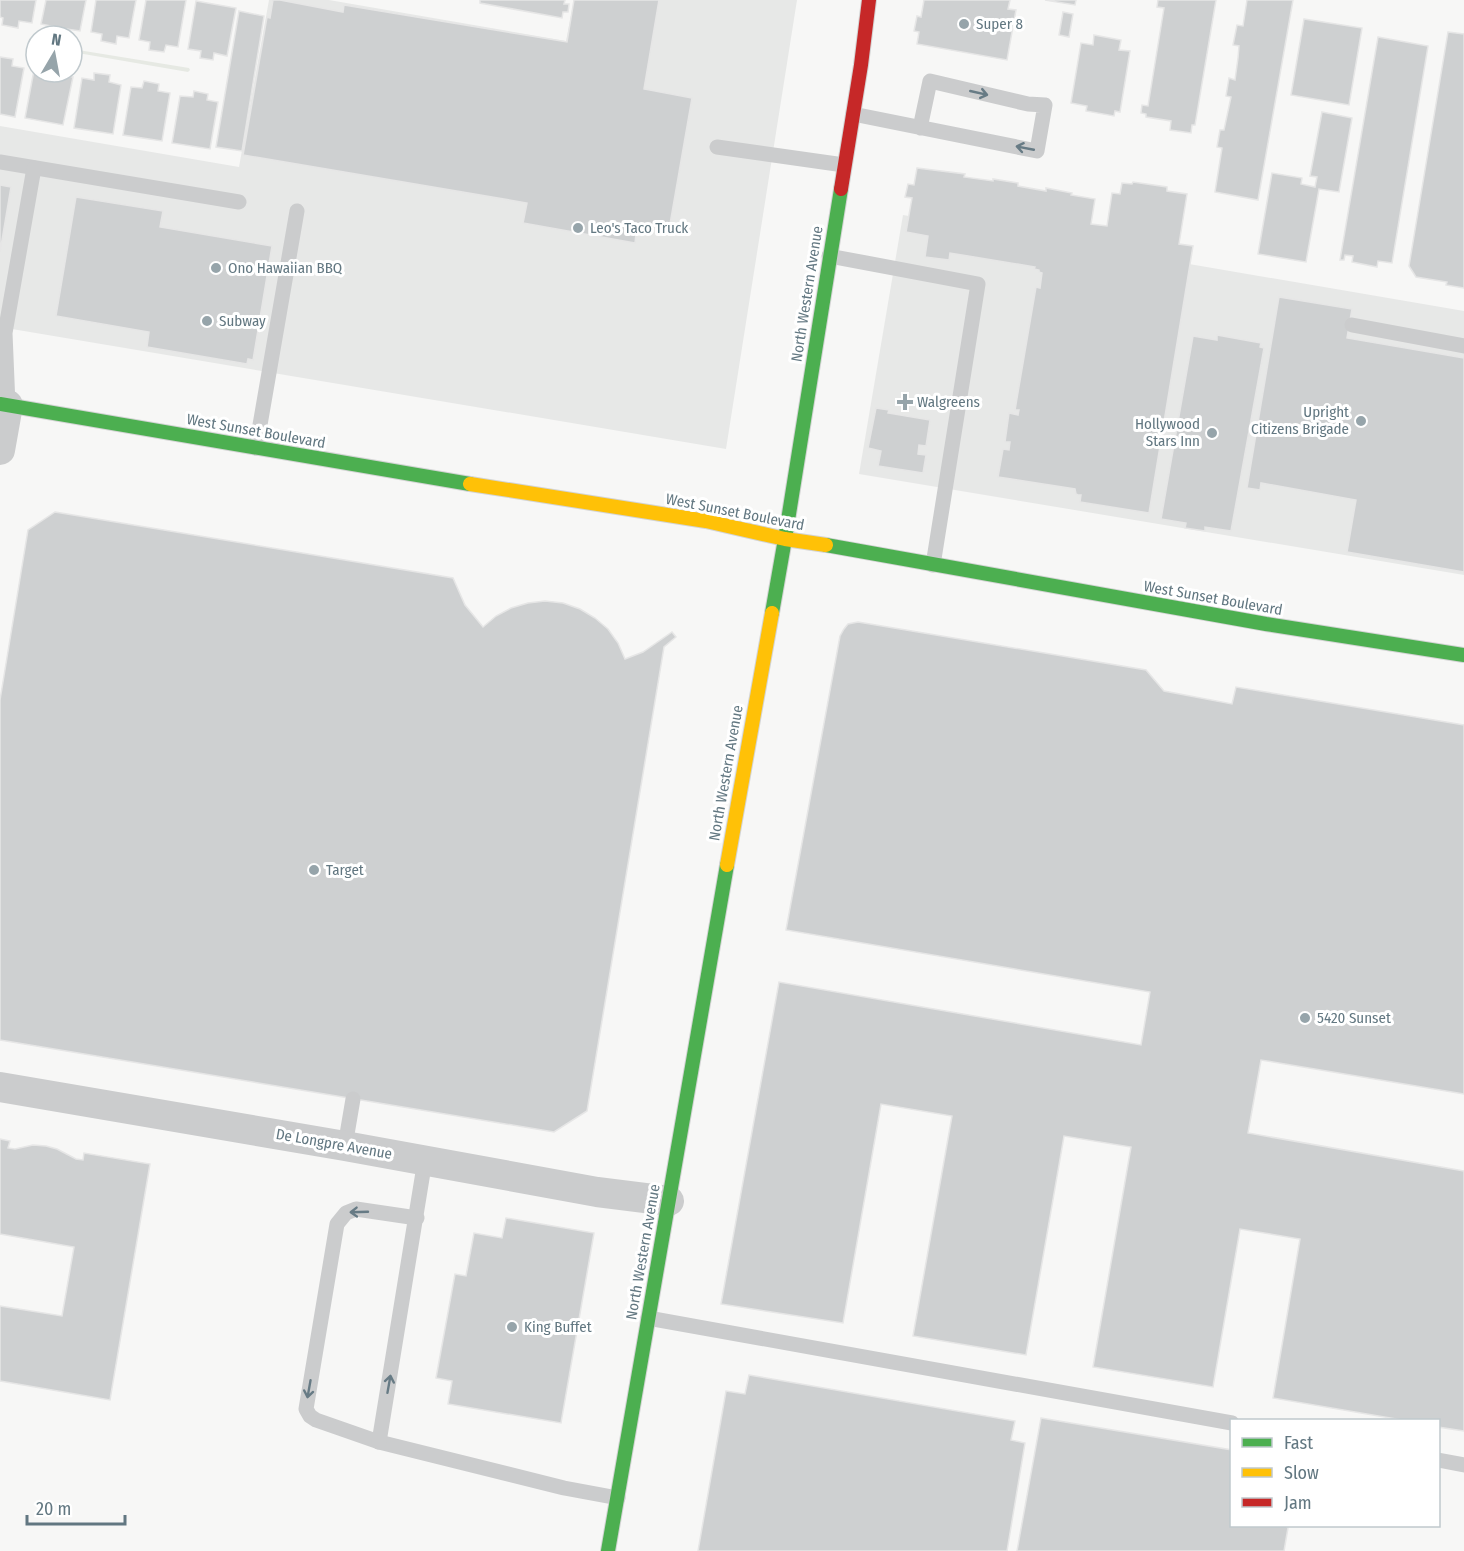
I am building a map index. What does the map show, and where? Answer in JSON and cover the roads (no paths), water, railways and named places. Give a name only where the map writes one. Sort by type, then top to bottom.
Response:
[{"type":"main road","name":"North Western Avenue","points":[[609,1551],[785,539],[869,0]]},
{"type":"main road","name":"West Sunset Boulevard","points":[[4,405],[426,477],[706,521],[785,539],[1266,624],[1464,655]]},
{"type":"street","points":[[0,450],[4,405]]},
{"type":"street","name":"De Longpre Avenue","points":[[0,1087],[597,1192],[669,1201]]},
{"type":"lane","points":[[853,114],[920,128],[1037,151],[1045,105],[1028,104],[930,81],[920,128]]},
{"type":"lane","points":[[717,147],[844,165]]},
{"type":"lane","points":[[0,162],[239,202]]},
{"type":"lane","points":[[4,405],[5,333],[34,168]]},
{"type":"lane","points":[[256,448],[297,211]]},
{"type":"lane","points":[[829,256],[978,284],[933,565]]},
{"type":"lane","points":[[1352,325],[1464,346]]},
{"type":"lane","points":[[345,1146],[352,1099]]},
{"type":"lane","points":[[379,1442],[425,1160]]},
{"type":"lane","points":[[417,1218],[356,1209],[346,1213],[337,1224],[306,1409],[310,1416],[379,1442],[564,1488],[618,1498]]},
{"type":"lane","points":[[648,1318],[1230,1423]]},
{"type":"lane","points":[[1440,1460],[1464,1465]]},
{"type":"place","name":"Super 8","points":[[964,24]]},
{"type":"place","name":"Leo's Taco Truck","points":[[578,228]]},
{"type":"place","name":"Ono Hawaiian BBQ","points":[[216,268]]},
{"type":"place","name":"Subway","points":[[207,321]]},
{"type":"place","name":"Walgreens","points":[[905,402]]},
{"type":"place","name":"Upright Citizens Brigade","points":[[1361,421]]},
{"type":"place","name":"Hollywood Stars Inn","points":[[1212,433]]},
{"type":"place","name":"Target","points":[[314,870]]},
{"type":"place","name":"5420 Sunset","points":[[1305,1018]]},
{"type":"place","name":"King Buffet","points":[[512,1327]]}]
